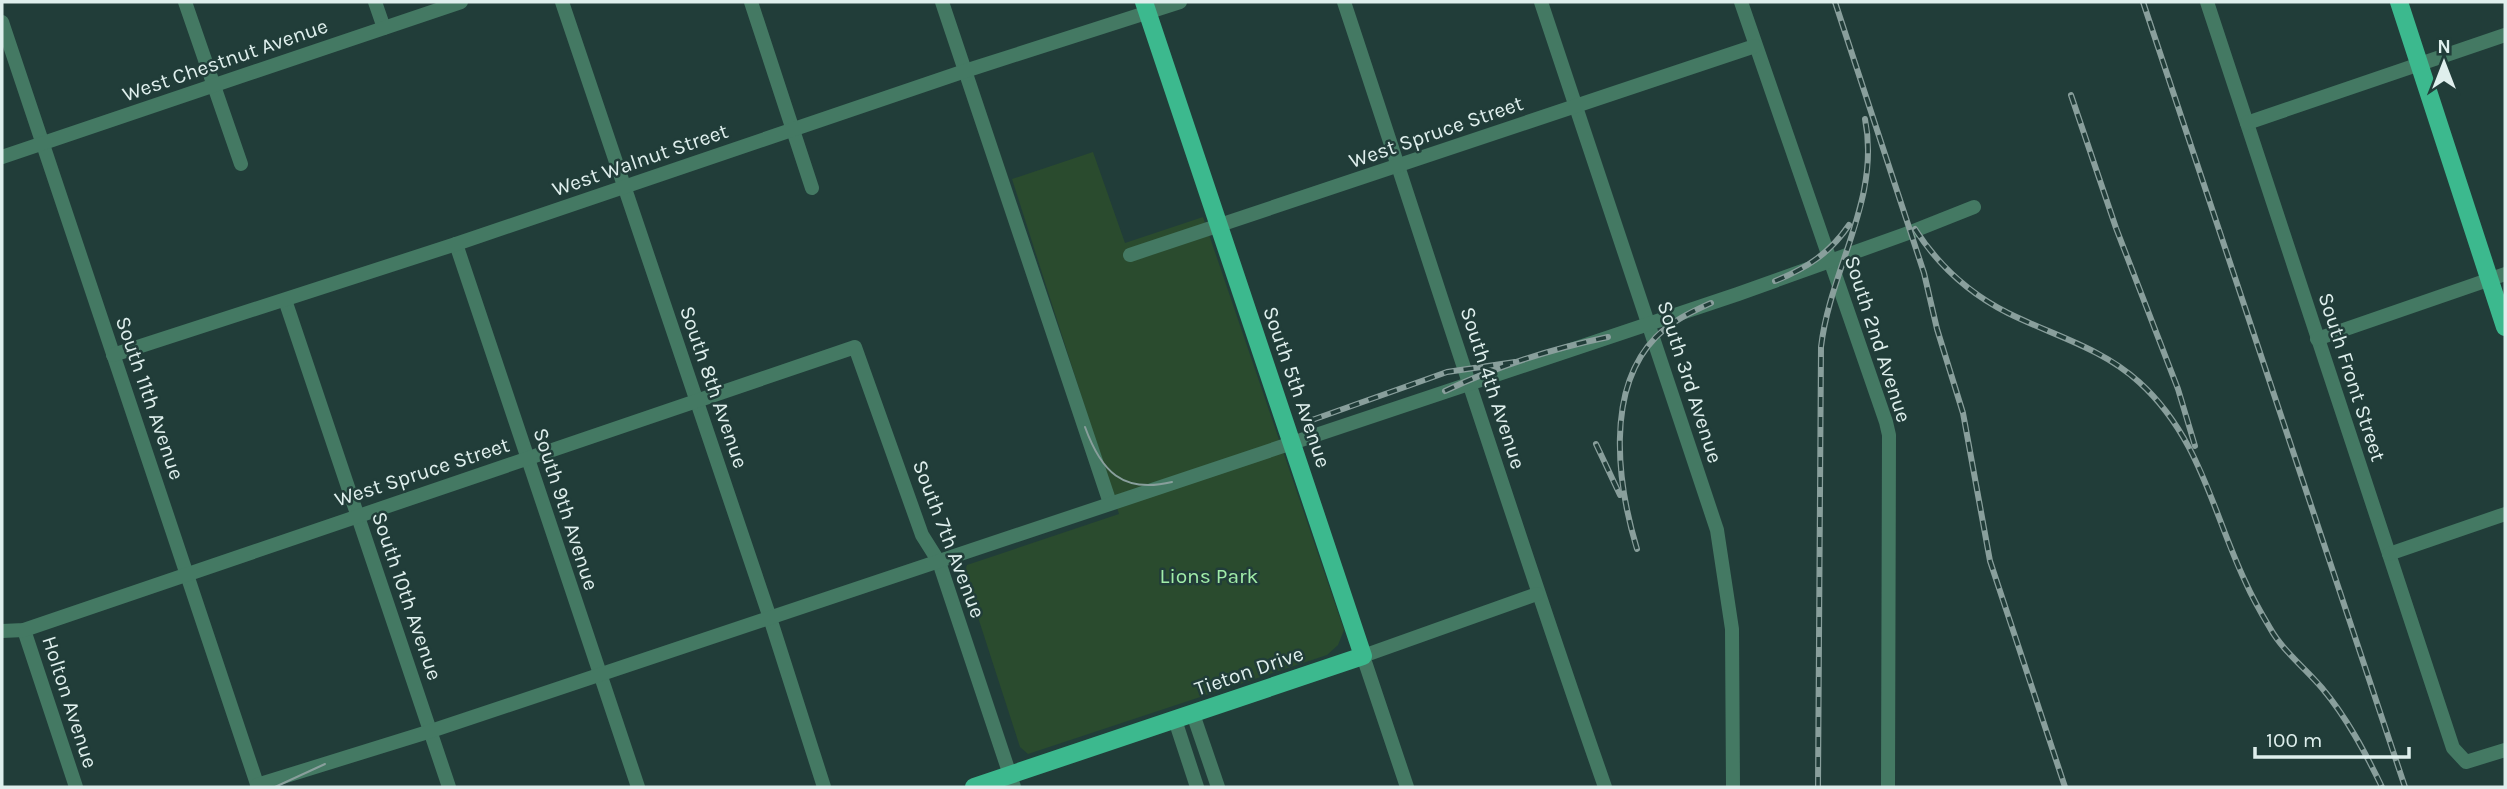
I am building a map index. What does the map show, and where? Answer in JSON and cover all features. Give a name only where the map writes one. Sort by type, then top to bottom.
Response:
[{"type":"main road","points":[[2399,2],[2419,65],[2497,277],[2505,327]]},
{"type":"main road","name":"South 5th Avenue","points":[[1146,7],[1363,656]]},
{"type":"main road","name":"Tieton Drive","points":[[974,787],[1012,781],[1174,720],[1363,656]]},
{"type":"street","points":[[186,2],[241,164]]},
{"type":"street","points":[[375,2],[384,28]]},
{"type":"street","name":"West Chestnut Avenue","points":[[2,156],[461,2]]},
{"type":"street","name":"South 8th Avenue","points":[[562,2],[771,618],[824,787]]},
{"type":"street","points":[[751,2],[812,188]]},
{"type":"street","points":[[942,2],[1110,503]]},
{"type":"street","name":"West Walnut Street","points":[[113,355],[456,244],[1146,7],[1180,2]]},
{"type":"street","name":"South 4th Avenue","points":[[1344,2],[1537,594],[1605,787]]},
{"type":"street","name":"South 3rd Avenue","points":[[1541,2],[1717,530],[1732,629],[1733,787]]},
{"type":"street","name":"South 2nd Avenue","points":[[1741,2],[1889,435],[1888,787]]},
{"type":"street","name":"South Front Street","points":[[2207,2],[2453,748],[2466,762],[2505,750]]},
{"type":"street","name":"South 11th Avenue","points":[[2,22],[257,786]]},
{"type":"street","points":[[2247,123],[2505,35]]},
{"type":"street","name":"West Spruce Street","points":[[1130,256],[1755,46]]},
{"type":"street","points":[[257,786],[431,731],[1649,324],[1776,281],[1974,207]]},
{"type":"street","name":"South 9th Avenue","points":[[456,244],[638,787]]},
{"type":"street","points":[[2317,338],[2497,277]]},
{"type":"street","name":"South 10th Avenue","points":[[285,300],[449,787]]},
{"type":"street","name":"West Spruce Street","points":[[2,631],[24,630],[855,347]]},
{"type":"street","name":"South 7th Avenue","points":[[855,347],[922,535],[939,562],[1012,781]]},
{"type":"street","points":[[2389,554],[2505,514]]},
{"type":"street","name":"Tieton Drive","points":[[1363,656],[1537,594]]},
{"type":"street","name":"Holton Avenue","points":[[24,630],[75,787]]},
{"type":"street","name":"South 5th Avenue","points":[[1363,656],[1407,787]]},
{"type":"street","points":[[1193,714],[1219,787]]},
{"type":"street","points":[[1174,720],[1197,787]]},
{"type":"green space","name":"Lions Park","points":[[1093,152],[1125,243],[1203,217],[1344,630],[1338,645],[1327,655],[1028,754],[1020,747],[964,574],[967,565],[1119,514],[1012,179]]},
{"type":"tram line","points":[[1085,427],[1098,456],[1116,476],[1140,485],[1172,482]]},
{"type":"tram line","points":[[275,787],[325,764]]},
{"type":"railway","points":[[1835,2],[1924,273],[1937,329],[1963,413],[1990,561],[2065,787]]},
{"type":"railway","points":[[2143,2],[2405,787]]},
{"type":"railway","points":[[2071,95],[2116,228],[2178,389],[2195,446]]},
{"type":"railway","points":[[1818,787],[1821,347],[1826,318],[1860,206],[1866,177],[1868,149],[1865,119]]},
{"type":"railway","points":[[1775,281],[1817,259],[1849,225]]},
{"type":"railway","points":[[1915,229],[1934,255],[1968,288],[2008,313],[2109,360],[2125,370],[2160,403],[2191,451],[2233,555],[2263,617],[2281,644],[2340,711],[2382,787]]},
{"type":"railway","points":[[1637,549],[1621,468],[1622,411],[1628,384],[1639,359],[1662,331],[1689,313],[1711,303]]},
{"type":"railway","points":[[1445,391],[1525,359],[1608,337]]},
{"type":"railway","points":[[1312,420],[1447,372],[1515,362]]},
{"type":"railway","points":[[1596,444],[1620,495]]}]
